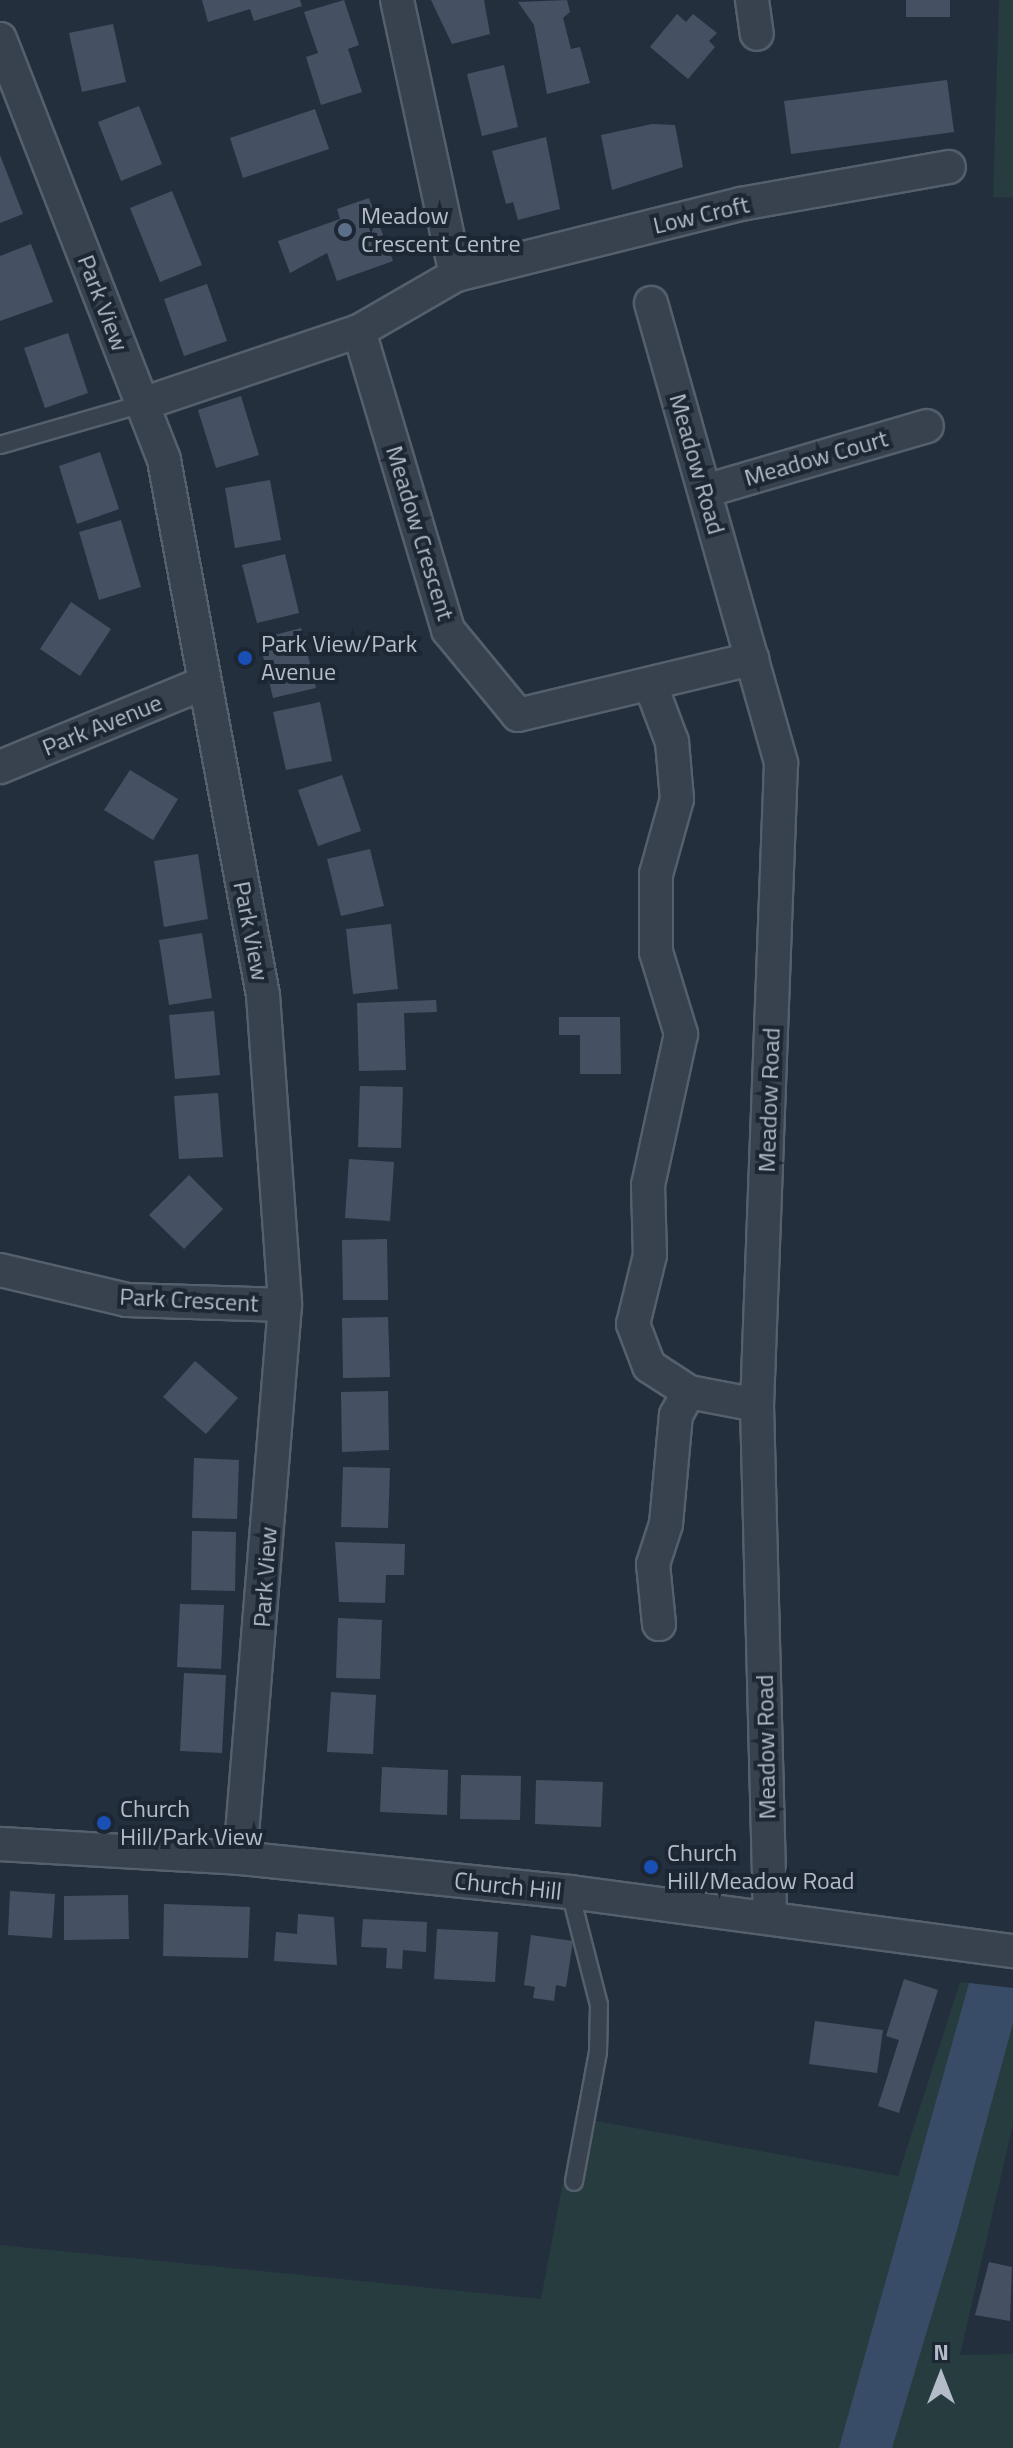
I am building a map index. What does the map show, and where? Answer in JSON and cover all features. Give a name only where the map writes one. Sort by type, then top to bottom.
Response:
[{"type":"street","points":[[142,404],[359,331],[456,275],[397,0]]},
{"type":"street","points":[[752,0],[757,34]]},
{"type":"street","name":"Park View","points":[[0,39],[164,460],[263,995],[285,1305],[240,1858]]},
{"type":"street","name":"Low Croft","points":[[456,275],[741,204],[949,167]]},
{"type":"street","name":"Meadow Road","points":[[651,303],[781,763],[757,1405],[770,1915]]},
{"type":"street","name":"Meadow Crescent","points":[[359,331],[448,630],[518,715],[651,686],[752,659]]},
{"type":"street","name":"Meadow Court","points":[[705,491],[927,426]]},
{"type":"street","name":"Park Avenue","points":[[0,767],[204,683]]},
{"type":"street","points":[[651,686],[672,742],[677,799],[656,874],[656,952],[681,1034],[648,1185],[650,1255],[633,1324],[649,1366],[689,1392],[757,1405]]},
{"type":"street","name":"Park Crescent","points":[[0,1270],[127,1300],[285,1305]]},
{"type":"street","points":[[659,1624],[653,1564],[666,1524],[676,1415],[689,1392]]},
{"type":"street","name":"Church Hill","points":[[0,1844],[240,1858],[570,1892],[770,1915],[1013,1951]]},
{"type":"lane","points":[[0,445],[142,404]]},
{"type":"lane","points":[[570,1892],[599,2005],[598,2052],[574,2182]]},
{"type":"green space","points":[[999,0],[1013,0],[1013,198],[993,197]]},
{"type":"green space","points":[[960,1982],[1013,1988],[1013,2124],[960,2355],[1013,2354],[1013,2448],[0,2448],[0,2245],[541,2299],[575,2117],[898,2176]]},
{"type":"water","points":[[969,1983],[1013,1988],[1013,2023],[956,2234],[892,2448],[839,2448]]},
{"type":"building","points":[[202,0],[300,0],[302,6],[254,21],[250,9],[208,22]]},
{"type":"building","points":[[344,0],[359,45],[348,49],[362,92],[321,105],[306,57],[318,53],[304,12]]},
{"type":"building","points":[[431,0],[484,0],[490,34],[452,44]]},
{"type":"building","points":[[567,0],[570,12],[563,18],[571,49],[580,47],[590,83],[547,94],[534,25],[518,2]]},
{"type":"building","points":[[906,0],[950,0],[950,17],[906,17]]},
{"type":"building","points":[[677,14],[686,22],[693,14],[717,33],[709,41],[715,47],[688,79],[650,47]]},
{"type":"building","points":[[113,24],[126,82],[82,92],[69,33]]},
{"type":"building","points":[[504,65],[518,127],[482,136],[467,74]]},
{"type":"building","points":[[947,80],[954,132],[791,154],[784,101]]},
{"type":"building","points":[[139,106],[162,164],[121,181],[98,122]]},
{"type":"building","points":[[315,109],[329,149],[243,178],[230,138]]},
{"type":"building","points":[[652,124],[675,125],[683,167],[612,190],[601,135]]},
{"type":"building","points":[[546,137],[560,209],[518,220],[513,202],[506,204],[492,151]]},
{"type":"building","points":[[0,155],[23,214],[0,223]]},
{"type":"building","points":[[172,191],[202,265],[160,282],[130,208]]},
{"type":"building","name":"Meadow Crescent Centre","points":[[369,198],[393,261],[337,281],[327,253],[290,273],[278,241],[340,219],[337,209]]},
{"type":"building","points":[[31,244],[53,302],[0,321],[0,256]]},
{"type":"building","points":[[207,284],[227,341],[184,356],[164,299]]},
{"type":"building","points":[[68,333],[88,393],[45,408],[24,348]]},
{"type":"building","points":[[241,396],[259,455],[216,468],[198,410]]},
{"type":"building","points":[[100,452],[119,509],[77,524],[59,466]]},
{"type":"building","points":[[270,480],[281,540],[235,548],[225,488]]},
{"type":"building","points":[[121,520],[141,587],[99,600],[79,532]]},
{"type":"building","points":[[285,554],[299,613],[257,623],[242,565]]},
{"type":"building","points":[[71,602],[111,629],[80,676],[40,649]]},
{"type":"building","points":[[301,628],[316,688],[273,698],[259,639]]},
{"type":"building","points":[[320,702],[332,761],[286,770],[273,712]]},
{"type":"building","points":[[130,770],[178,799],[153,840],[104,810]]},
{"type":"building","points":[[342,775],[361,831],[318,846],[298,790]]},
{"type":"building","points":[[370,849],[384,906],[341,916],[327,859]]},
{"type":"building","points":[[198,854],[208,919],[164,927],[154,861]]},
{"type":"building","points":[[391,924],[398,989],[353,994],[346,929]]},
{"type":"building","points":[[202,933],[212,998],[169,1005],[159,940]]},
{"type":"building","points":[[436,1000],[437,1012],[404,1013],[406,1070],[359,1071],[357,1003]]},
{"type":"building","points":[[214,1011],[220,1075],[175,1079],[169,1015]]},
{"type":"building","points":[[559,1017],[620,1017],[621,1074],[580,1074],[580,1035],[559,1035]]},
{"type":"building","points":[[360,1086],[403,1087],[401,1148],[358,1147]]},
{"type":"building","points":[[218,1093],[223,1157],[179,1159],[174,1096]]},
{"type":"building","points":[[349,1159],[394,1162],[390,1221],[345,1218]]},
{"type":"building","points":[[189,1175],[223,1209],[184,1249],[149,1215]]},
{"type":"building","points":[[387,1239],[388,1300],[343,1300],[342,1240]]},
{"type":"building","points":[[388,1317],[390,1377],[343,1378],[342,1318]]},
{"type":"building","points":[[195,1361],[238,1398],[206,1434],[163,1397]]},
{"type":"building","points":[[388,1391],[389,1450],[342,1452],[341,1392]]},
{"type":"building","points":[[194,1458],[239,1460],[237,1519],[192,1518]]},
{"type":"building","points":[[343,1467],[390,1468],[388,1528],[341,1527]]},
{"type":"building","points":[[192,1531],[236,1532],[235,1591],[191,1590]]},
{"type":"building","points":[[335,1542],[405,1544],[404,1575],[386,1575],[385,1603],[339,1602]]},
{"type":"building","points":[[180,1604],[224,1605],[221,1669],[177,1667]]},
{"type":"building","points":[[338,1618],[382,1620],[380,1679],[336,1678]]},
{"type":"building","points":[[184,1673],[226,1675],[222,1753],[180,1751]]},
{"type":"building","points":[[331,1692],[376,1695],[373,1754],[327,1752]]},
{"type":"building","points":[[382,1767],[448,1770],[447,1815],[380,1812]]},
{"type":"building","points":[[461,1775],[521,1776],[520,1820],[460,1819]]},
{"type":"building","points":[[536,1780],[603,1782],[601,1827],[535,1824]]},
{"type":"building","points":[[10,1891],[55,1894],[52,1938],[8,1935]]},
{"type":"building","points":[[128,1895],[129,1939],[64,1940],[64,1896]]},
{"type":"building","points":[[164,1904],[250,1907],[248,1958],[163,1956]]},
{"type":"building","points":[[298,1914],[334,1917],[337,1965],[274,1961],[276,1932],[297,1934]]},
{"type":"building","points":[[363,1919],[427,1922],[426,1952],[403,1950],[402,1969],[386,1968],[387,1948],[361,1947]]},
{"type":"building","points":[[437,1929],[498,1932],[495,1982],[434,1979]]},
{"type":"building","points":[[531,1935],[573,1941],[566,1987],[556,1985],[554,2001],[533,1998],[535,1987],[524,1985]]},
{"type":"building","points":[[904,1979],[938,1990],[899,2113],[878,2106],[899,2040],[886,2036]]},
{"type":"building","points":[[815,2021],[883,2030],[877,2073],[809,2064]]},
{"type":"building","points":[[989,2262],[1012,2267],[1010,2321],[975,2315]]},
{"type":"place","name":"Meadow Crescent Centre","points":[[345,230]]},
{"type":"place","name":"Park View/Park Avenue","points":[[245,658]]},
{"type":"place","name":"Church Hill/Park View","points":[[104,1823]]},
{"type":"place","name":"Church Hill/Meadow Road","points":[[651,1867]]}]
